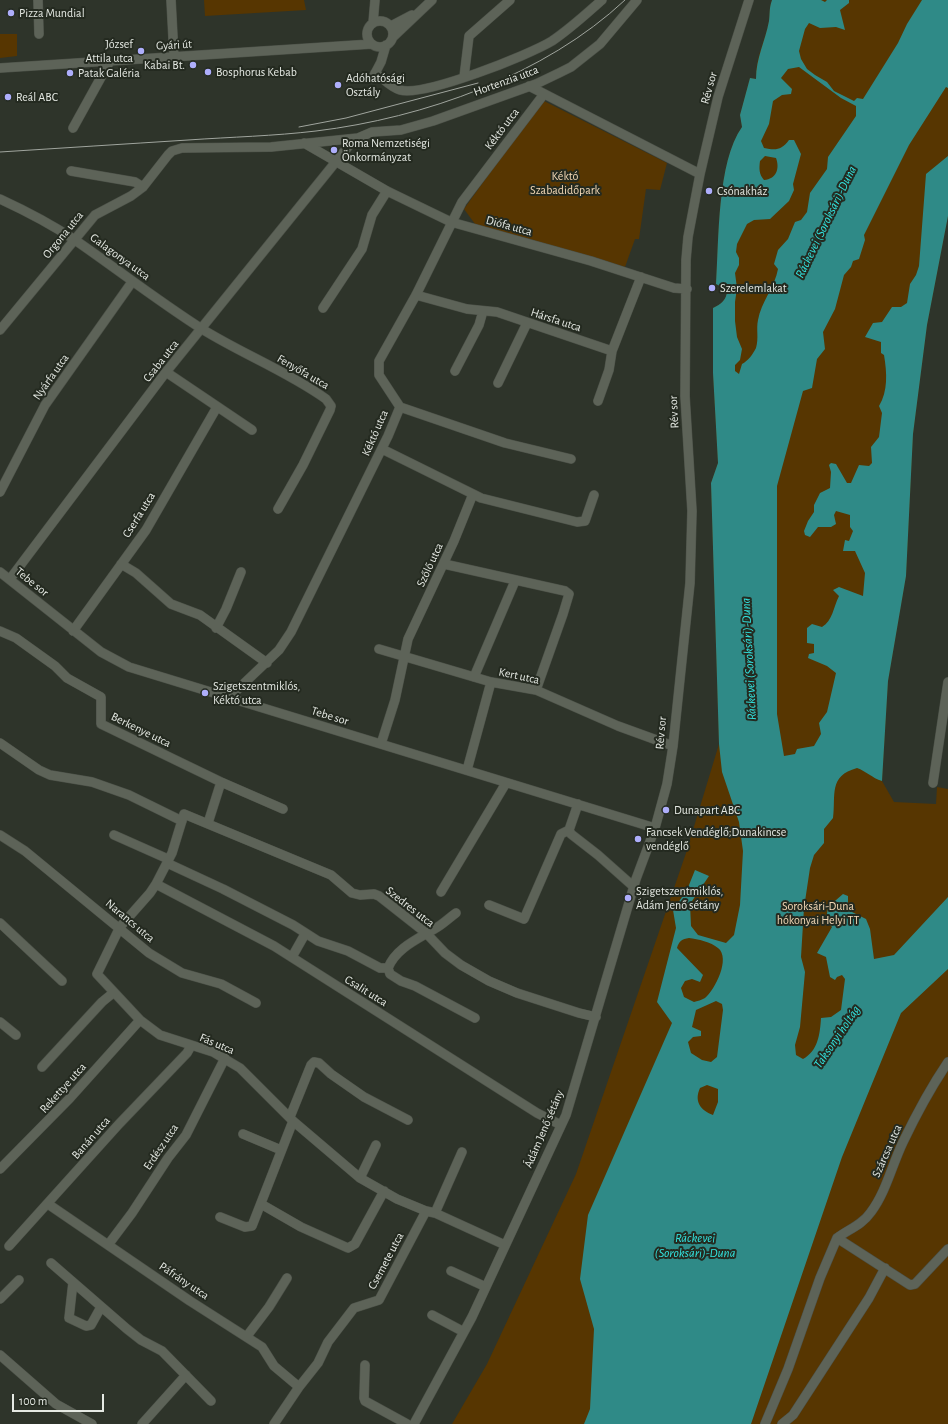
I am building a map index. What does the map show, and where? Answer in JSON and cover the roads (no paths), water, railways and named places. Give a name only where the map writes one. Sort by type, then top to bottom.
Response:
[{"type":"street","points":[[38,0],[39,34]]},
{"type":"street","points":[[171,0],[174,56]]},
{"type":"street","points":[[375,0],[373,23],[367,32],[378,45],[375,73],[394,87],[406,91],[450,82],[521,56],[552,41],[602,0]]},
{"type":"street","points":[[379,0],[393,37]]},
{"type":"street","points":[[378,45],[393,37],[432,0]]},
{"type":"street","points":[[464,76],[469,36],[510,0]]},
{"type":"street","name":"Hortenzia utca","points":[[358,138],[372,132],[401,130],[433,121],[529,86],[560,73],[585,57],[600,44],[637,0]]},
{"type":"street","name":"Rév sor","points":[[655,828],[667,784],[673,746],[690,583],[692,511],[685,396],[688,237],[700,174],[718,97],[749,0]]},
{"type":"street","points":[[373,23],[387,24],[420,10]]},
{"type":"street","name":"Gyári út","points":[[345,45],[367,32]]},
{"type":"street","name":"Gyári út","points":[[1,67],[345,45],[378,45]]},
{"type":"street","points":[[73,128],[110,61]]},
{"type":"street","points":[[529,86],[700,174]]},
{"type":"street","name":"Kéktó utca","points":[[231,698],[237,690],[279,650],[299,618],[382,449],[400,407],[382,381],[378,369],[379,362],[416,295],[451,222],[462,202],[544,94]]},
{"type":"street","points":[[304,143],[358,138]]},
{"type":"street","name":"Csaba utca","points":[[10,579],[166,372],[336,161],[351,143],[358,138]]},
{"type":"street","name":"Diófa utca","points":[[304,143],[387,191],[451,222],[591,261],[674,288],[687,289]]},
{"type":"street","name":"Orgona utca","points":[[0,330],[95,215],[131,196],[143,187],[172,151],[182,148],[271,147],[304,143]]},
{"type":"street","points":[[71,171],[135,182],[143,187]]},
{"type":"street","points":[[323,308],[362,249],[372,215],[387,191]]},
{"type":"street","name":"Galagonya utca","points":[[0,199],[41,220],[74,240],[132,282],[202,328]]},
{"type":"street","points":[[598,401],[609,370],[612,351],[640,277]]},
{"type":"street","name":"Nyárfa utca","points":[[0,492],[45,405],[132,282]]},
{"type":"street","name":"Hársfa utca","points":[[416,295],[451,306],[497,312],[612,351]]},
{"type":"street","points":[[455,371],[479,325],[482,311]]},
{"type":"street","points":[[498,382],[527,323]]},
{"type":"street","name":"Fenyőfa utca","points":[[202,328],[264,364],[281,371],[316,392],[330,403],[331,406],[303,465],[278,509]]},
{"type":"street","points":[[166,372],[252,430]]},
{"type":"street","name":"Cserfa utca","points":[[73,631],[156,515],[217,407]]},
{"type":"street","points":[[400,407],[505,443],[571,458]]},
{"type":"street","points":[[382,449],[473,494],[489,500],[577,522],[585,520],[594,495]]},
{"type":"street","name":"Szőlő utca","points":[[381,744],[401,674],[403,656],[415,622],[444,564],[473,494]]},
{"type":"street","points":[[121,564],[136,573],[171,604],[200,615],[216,628],[267,663]]},
{"type":"street","points":[[444,564],[565,591],[568,594],[563,614],[536,690]]},
{"type":"street","name":"Tebe sor","points":[[0,572],[100,652],[129,667],[655,828]]},
{"type":"street","points":[[216,628],[226,609],[241,572]]},
{"type":"street","points":[[474,677],[515,581]]},
{"type":"street","name":"Berkenye utca","points":[[0,631],[16,638],[55,666],[67,678],[101,697],[101,724],[221,782],[283,809]]},
{"type":"street","name":"Kert utca","points":[[378,649],[491,682],[536,690],[611,723],[673,746]]},
{"type":"street","points":[[467,770],[491,682]]},
{"type":"street","points":[[933,783],[948,682]]},
{"type":"street","name":"Szedres utca","points":[[0,743],[39,770],[50,775],[92,782],[129,795],[183,818],[208,823],[245,840],[331,875],[352,894],[374,894],[379,896],[426,933],[445,953],[461,965],[489,981],[517,993],[596,1017]]},
{"type":"street","points":[[208,823],[221,782]]},
{"type":"street","points":[[441,892],[506,783]]},
{"type":"street","points":[[489,905],[524,919],[561,834],[569,830],[578,804]]},
{"type":"street","name":"Fás utca","points":[[183,818],[168,861],[156,884],[150,894],[120,927],[97,974],[113,993],[140,1020],[160,1035],[225,1058],[240,1068],[291,1119],[360,1178],[384,1191],[505,1245]]},
{"type":"street","name":"Ádám Jenő sétány","points":[[414,1424],[464,1332],[561,1125],[596,1017],[634,887],[655,828]]},
{"type":"street","points":[[569,830],[571,834],[594,851],[634,887]]},
{"type":"street","name":"Narancs utca","points":[[0,835],[25,851],[120,927],[149,953],[182,973],[221,984],[256,1003]]},
{"type":"street","points":[[114,835],[293,925],[318,942],[348,951],[380,968],[388,968]]},
{"type":"street","name":"Csalit utca","points":[[156,884],[274,946],[530,1109],[561,1125]]},
{"type":"street","points":[[456,913],[437,928],[426,933],[394,956],[388,968],[390,974],[401,981],[415,986],[475,1018]]},
{"type":"street","points":[[0,923],[62,981]]},
{"type":"street","points":[[292,957],[305,934]]},
{"type":"street","points":[[42,1067],[102,1002],[113,993]]},
{"type":"street","name":"Rekettye utca","points":[[0,1169],[70,1098],[140,1020]]},
{"type":"street","points":[[0,1022],[16,1035]]},
{"type":"street","name":"Banán utca","points":[[9,1246],[119,1124],[187,1053],[190,1046]]},
{"type":"street","name":"Erdész utca","points":[[108,1245],[132,1213],[168,1158],[186,1135],[211,1082],[219,1073],[225,1058]]},
{"type":"street","points":[[220,1217],[245,1227],[252,1226],[311,1065],[314,1062],[319,1063],[331,1074],[364,1097],[408,1120]]},
{"type":"street","name":"Szárcsa utca","points":[[837,1238],[847,1230],[858,1226],[871,1212],[885,1185],[902,1143],[935,1080],[948,1062]]},
{"type":"street","points":[[243,1134],[281,1150]]},
{"type":"street","points":[[360,1178],[376,1145]]},
{"type":"street","name":"Csemete utca","points":[[274,1424],[299,1387],[318,1363],[328,1342],[354,1308],[379,1300],[431,1212],[462,1152]]},
{"type":"street","points":[[261,1204],[301,1227],[348,1248],[355,1244],[384,1191]]},
{"type":"street","name":"Páfrány utca","points":[[48,1204],[190,1301],[247,1336],[262,1347],[274,1366],[299,1387]]},
{"type":"street","points":[[765,1424],[788,1369],[820,1278],[837,1238],[910,1285],[915,1284],[948,1249]]},
{"type":"street","points":[[51,1263],[141,1340],[162,1351],[211,1401]]},
{"type":"street","points":[[782,1424],[793,1415],[869,1298],[885,1268]]},
{"type":"street","points":[[451,1271],[486,1287]]},
{"type":"street","points":[[247,1336],[269,1307],[287,1278]]},
{"type":"street","points":[[0,1299],[19,1280]]},
{"type":"street","points":[[73,1282],[69,1318],[86,1326],[91,1325],[101,1307]]},
{"type":"street","points":[[432,1315],[464,1332]]},
{"type":"street","points":[[0,1356],[56,1404],[92,1424]]},
{"type":"street","points":[[366,1365],[365,1401],[407,1424]]},
{"type":"street","points":[[142,1424],[186,1375]]},
{"type":"water","name":"Ráckevei (Soroksári)-Duna","points":[[772,0],[821,0],[825,2],[827,0],[849,0],[849,3],[840,10],[845,30],[836,27],[820,28],[809,23],[805,29],[799,51],[801,59],[807,69],[827,82],[834,91],[854,101],[857,98],[863,99],[898,43],[907,24],[922,0],[948,0],[948,88],[946,87],[909,145],[864,235],[865,240],[859,259],[853,261],[851,267],[844,275],[835,309],[823,332],[825,349],[817,359],[812,388],[803,391],[777,486],[777,714],[784,756],[795,754],[797,749],[814,746],[821,734],[819,723],[827,712],[836,673],[827,666],[808,658],[809,654],[814,653],[814,644],[807,643],[807,628],[812,624],[822,627],[826,624],[839,596],[833,590],[839,587],[863,596],[865,573],[855,551],[843,551],[845,540],[849,541],[853,531],[850,527],[850,515],[836,511],[834,515],[836,524],[831,527],[818,527],[810,537],[805,535],[804,531],[814,512],[814,505],[820,493],[830,488],[831,472],[829,465],[831,463],[836,464],[847,483],[851,483],[859,465],[869,466],[872,463],[871,447],[879,437],[882,413],[879,406],[884,394],[886,368],[884,355],[881,353],[881,342],[865,337],[873,323],[882,322],[892,307],[901,307],[907,303],[910,284],[916,275],[919,266],[926,174],[948,156],[948,216],[927,325],[913,434],[906,576],[888,681],[882,781],[857,768],[841,776],[835,787],[833,818],[824,829],[824,843],[814,855],[810,868],[804,908],[801,957],[805,972],[800,1027],[795,1045],[796,1055],[803,1059],[808,1056],[817,1042],[821,1018],[831,1017],[841,1010],[845,979],[842,975],[837,977],[835,980],[830,977],[826,957],[817,953],[832,927],[826,920],[828,907],[843,894],[848,896],[848,910],[866,919],[870,929],[874,959],[894,955],[948,897],[948,969],[901,1013],[842,1157],[751,1424],[584,1424],[590,1409],[594,1329],[580,1279],[588,1215],[672,1023],[657,1002],[676,928],[673,910],[687,890],[695,870],[709,876],[690,904],[691,926],[698,935],[726,943],[734,935],[740,905],[743,851],[739,822],[722,772],[719,744],[711,483],[718,463],[713,373],[713,308],[723,301],[727,293],[727,290],[716,284],[719,224],[724,180],[728,160],[734,142],[742,127],[740,115],[750,78],[756,79],[757,64],[769,21]],"holes":[[[799,67],[841,98],[856,106],[856,116],[828,157],[827,169],[810,193],[807,212],[801,220],[795,222],[788,239],[778,250],[774,264],[778,269],[758,320],[756,348],[750,357],[742,364],[739,374],[735,371],[735,365],[740,360],[742,349],[737,337],[735,321],[737,288],[735,273],[739,265],[739,258],[736,252],[737,244],[747,224],[754,220],[770,219],[789,201],[794,190],[793,184],[801,154],[794,140],[789,140],[778,149],[764,148],[761,141],[769,124],[773,101],[782,95],[791,94],[792,89],[781,78],[788,69]],[[765,156],[776,158],[778,166],[776,173],[772,178],[764,180],[762,178],[760,161]],[[689,938],[708,942],[718,948],[722,953],[722,966],[717,981],[705,998],[694,1002],[684,997],[681,988],[685,981],[692,979],[700,982],[703,975],[677,948],[683,940]],[[716,1001],[722,1004],[723,1010],[717,1057],[711,1062],[702,1060],[691,1053],[688,1042],[693,1037],[701,1036],[701,1031],[692,1027],[696,1010]],[[707,1085],[718,1089],[718,1102],[713,1115],[708,1113],[699,1104],[698,1093],[700,1088]]]},
{"type":"tram line","points":[[0,152],[300,133],[357,125],[399,116],[440,104],[481,89],[521,71],[558,50],[593,27],[625,0]]},
{"type":"tram line","points":[[299,127],[346,118],[478,83]]},
{"type":"place","name":"Pizza Mundial","points":[[11,13]]},
{"type":"place","name":"József Attila utca","points":[[141,51]]},
{"type":"place","name":"Kabai Bt.","points":[[193,65]]},
{"type":"place","name":"Bosphorus Kebab","points":[[208,72]]},
{"type":"place","name":"Patak Galéria","points":[[70,73]]},
{"type":"place","name":"Adóhatósági Osztály","points":[[338,85]]},
{"type":"place","name":"Reál ABC","points":[[8,97]]},
{"type":"place","name":"Roma Nemzetiségi Önkormányzat","points":[[334,150]]},
{"type":"place","name":"Csónakház","points":[[709,191]]},
{"type":"place","name":"Szerelemlakat","points":[[712,288]]},
{"type":"place","name":"Szigetszentmiklós, Kéktó utca","points":[[205,693]]},
{"type":"place","name":"Dunapart ABC","points":[[666,810]]},
{"type":"place","name":"Fancsek Vendéglő;Dunakincse vendéglő","points":[[638,839]]},
{"type":"place","name":"Szigetszentmiklós, Ádám Jenő sétány","points":[[628,898]]},
{"type":"park label","name":"Kéktó Szabadidőpark","points":[[565,183]]},
{"type":"park label","name":"Soroksári-Duna hókonyai Helyi TT","points":[[818,913]]},
{"type":"water label","name":"Taksonyi holtág","points":[[837,1037]]}]
